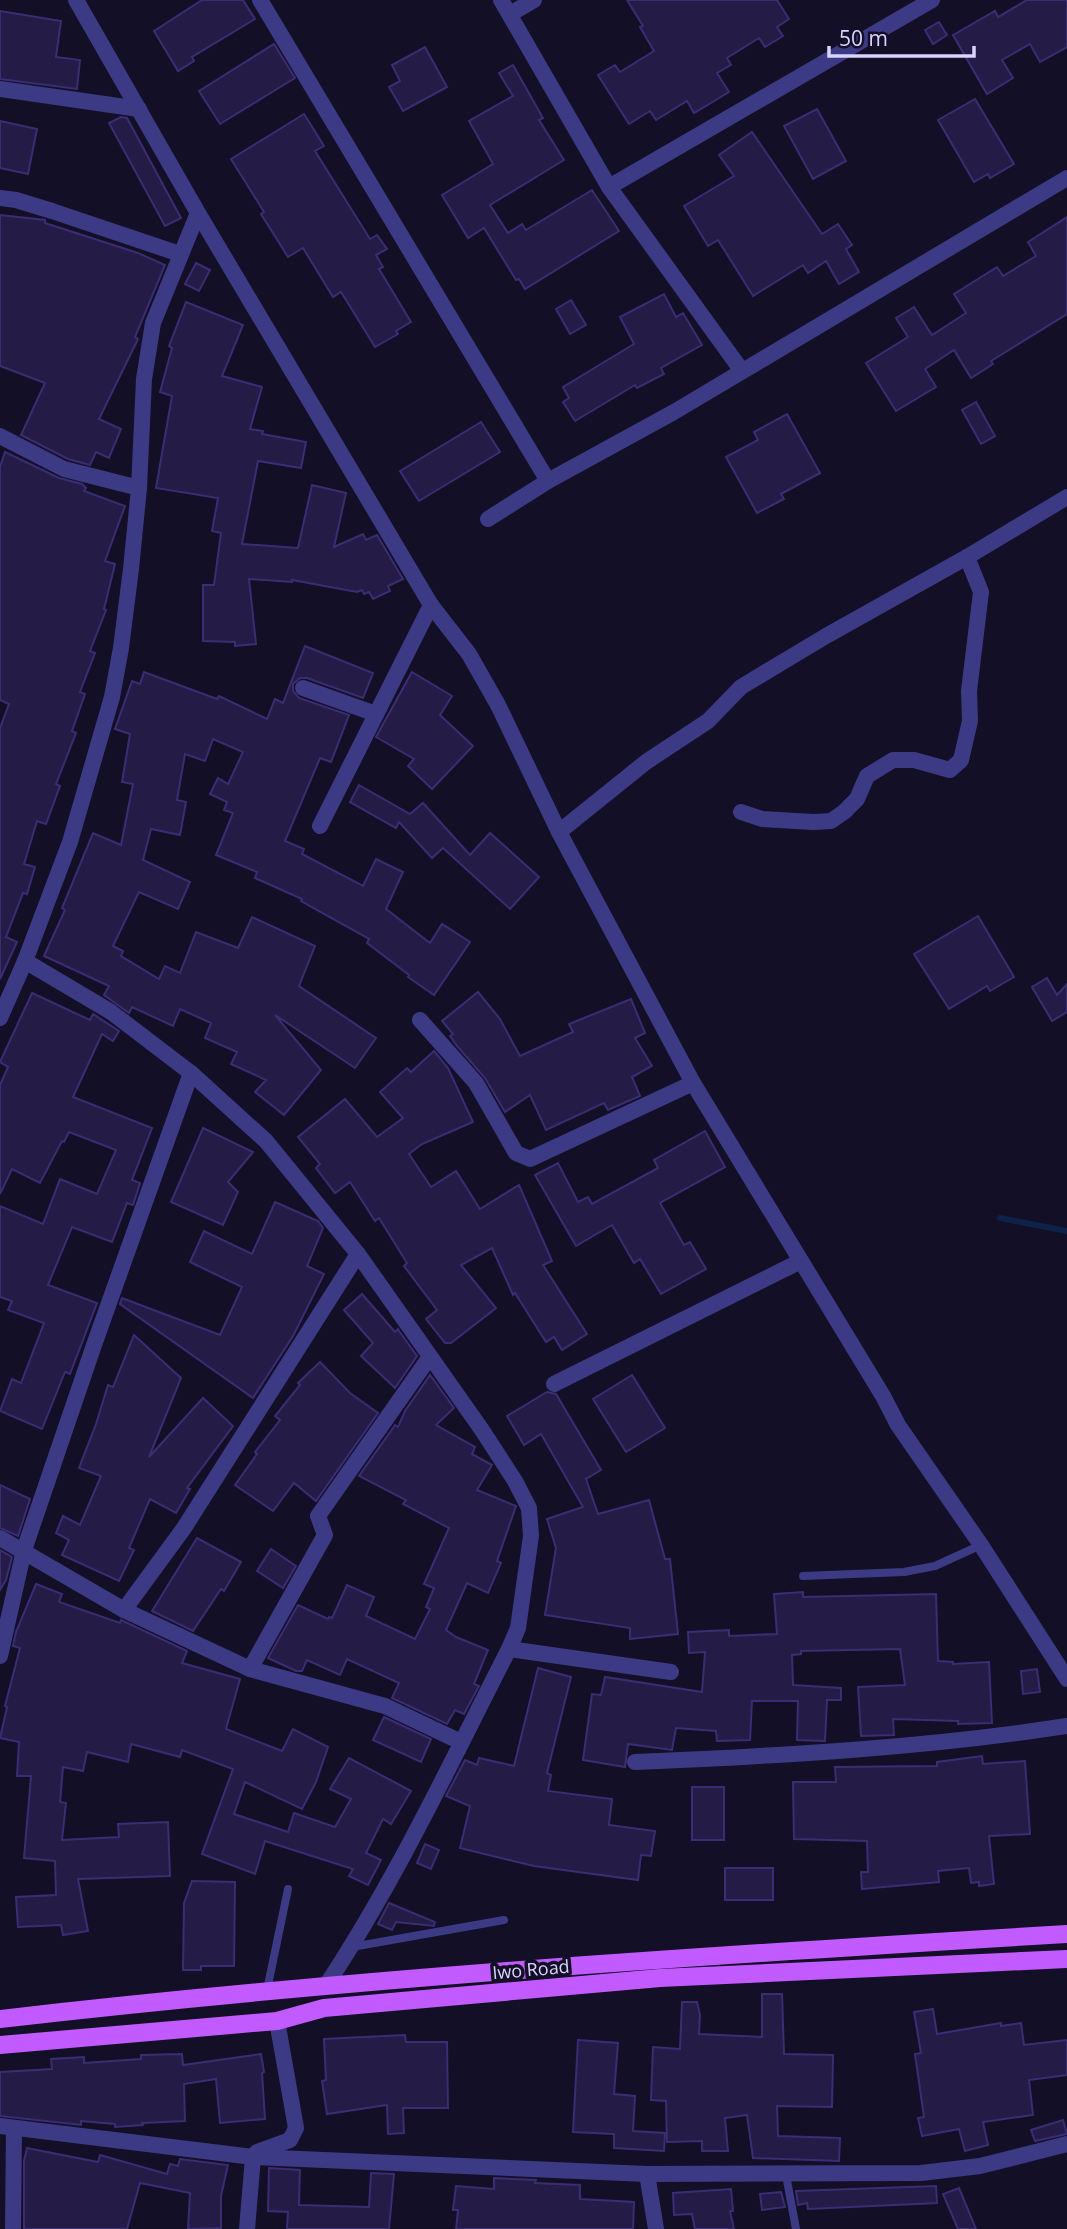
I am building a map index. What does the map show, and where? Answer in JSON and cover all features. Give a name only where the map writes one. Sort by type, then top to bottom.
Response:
[{"type":"main road","name":"Iwo Road","points":[[0,2019],[327,1984],[655,1959],[1067,1934]]},
{"type":"main road","points":[[655,1959],[660,1978]]},
{"type":"main road","name":"Iwo Road","points":[[0,2045],[276,2021],[324,2008],[660,1978],[1067,1959]]},
{"type":"street","points":[[76,0],[198,213],[432,605],[469,654],[498,705],[559,832],[693,1083],[898,1425],[981,1545],[1067,1679]]},
{"type":"street","points":[[260,0],[548,481]]},
{"type":"street","points":[[501,0],[609,187],[742,371]]},
{"type":"street","points":[[510,14],[534,0]]},
{"type":"street","points":[[609,187],[932,0]]},
{"type":"street","points":[[0,89],[139,109]]},
{"type":"street","points":[[488,519],[548,481],[742,371],[1067,178]]},
{"type":"street","points":[[0,198],[40,208],[180,254]]},
{"type":"street","points":[[0,1018],[4,999],[25,961],[70,842],[112,697],[123,635],[139,488],[144,379],[153,323],[198,213]]},
{"type":"street","points":[[0,436],[64,468],[139,488]]},
{"type":"street","points":[[559,832],[646,762],[708,720],[741,687],[1067,497]]},
{"type":"street","points":[[741,812],[762,819],[831,821],[858,799],[867,776],[893,760],[914,760],[950,770],[961,760],[970,721],[969,691],[981,592],[967,557]]},
{"type":"street","points":[[320,826],[432,605]]},
{"type":"street","points":[[303,688],[376,715]]},
{"type":"street","points":[[25,961],[111,1012],[191,1073],[266,1140],[358,1254],[482,1430],[529,1508],[531,1536],[518,1629],[404,1853],[352,1947],[327,1984]]},
{"type":"street","points":[[420,1020],[476,1083],[516,1153],[524,1158],[530,1159],[693,1083]]},
{"type":"street","points":[[0,1656],[24,1550],[98,1332],[191,1073]]},
{"type":"street","points":[[124,1610],[184,1528],[358,1254]]},
{"type":"street","points":[[554,1384],[801,1261]]},
{"type":"street","points":[[250,1669],[324,1535],[318,1516],[429,1358]]},
{"type":"street","points":[[0,1538],[124,1610],[250,1669],[385,1706],[461,1742]]},
{"type":"street","points":[[509,1649],[671,1672]]},
{"type":"street","points":[[635,1762],[863,1749],[1016,1734],[1067,1726]]},
{"type":"street","points":[[247,2229],[253,2157],[257,2152],[290,2140],[296,2128],[276,2021]]},
{"type":"street","points":[[13,2229],[7,2127],[253,2157],[647,2174],[921,2173],[980,2166],[1067,2144]]},
{"type":"street","points":[[647,2174],[656,2229]]},
{"type":"lane","points":[[803,1576],[904,1572],[935,1566],[981,1545]]},
{"type":"lane","points":[[267,1990],[288,1889]]},
{"type":"lane","points":[[352,1947],[504,1920]]},
{"type":"lane","points":[[786,2175],[796,2229]]},
{"type":"building","points":[[202,0],[243,0],[255,19],[192,57],[194,61],[178,71],[154,31]]},
{"type":"building","points":[[627,0],[777,0],[789,19],[777,27],[783,36],[765,47],[759,38],[727,58],[731,65],[717,73],[729,92],[694,113],[687,101],[656,120],[650,111],[629,124],[598,75],[615,65],[620,72],[654,51]]},
{"type":"building","points":[[1027,0],[1067,0],[1067,47],[1040,62],[1030,44],[1002,60],[1013,78],[987,94],[953,35],[995,11],[998,17]]},
{"type":"building","points":[[0,11],[61,21],[56,57],[80,60],[77,89],[0,79]]},
{"type":"building","points":[[939,22],[947,35],[933,44],[925,30]]},
{"type":"building","points":[[274,44],[295,78],[220,124],[199,91]]},
{"type":"building","points":[[425,47],[447,87],[403,111],[389,87],[400,81],[392,65]]},
{"type":"building","points":[[513,65],[543,118],[539,120],[564,160],[490,205],[508,233],[522,224],[526,230],[592,190],[619,231],[525,289],[519,279],[516,280],[484,228],[468,238],[442,195],[493,164],[469,121],[513,96],[499,73]]},
{"type":"building","points":[[975,99],[1014,164],[990,178],[988,174],[974,182],[938,120]]},
{"type":"building","points":[[817,109],[846,161],[813,179],[784,126]]},
{"type":"building","points":[[304,114],[324,146],[315,151],[370,239],[377,235],[387,249],[376,255],[383,267],[379,269],[411,322],[396,331],[398,334],[375,347],[341,292],[333,297],[303,248],[288,257],[231,159]]},
{"type":"building","points":[[121,117],[127,118],[181,218],[165,226],[109,123]]},
{"type":"building","points":[[0,121],[37,129],[28,174],[0,168]]},
{"type":"building","points":[[752,132],[822,234],[838,224],[852,245],[846,249],[859,272],[839,284],[826,261],[808,273],[803,265],[753,296],[718,240],[708,246],[684,206],[734,176],[719,155]]},
{"type":"building","points":[[0,215],[45,220],[45,223],[138,253],[165,265],[135,337],[138,339],[99,419],[121,429],[109,458],[96,452],[90,465],[68,459],[21,435],[45,383],[0,366]]},
{"type":"building","points":[[1067,217],[1067,314],[991,361],[993,364],[971,378],[954,350],[925,369],[936,387],[896,411],[866,363],[908,337],[896,318],[914,307],[932,335],[966,313],[954,294],[997,267],[1003,276],[1036,256],[1028,242]]},
{"type":"building","points":[[196,263],[210,270],[199,291],[185,284]]},
{"type":"building","points":[[664,294],[676,317],[683,313],[702,345],[661,368],[664,374],[637,388],[635,385],[575,421],[563,402],[569,398],[563,387],[634,344],[620,317]]},
{"type":"building","points":[[571,300],[586,325],[570,334],[556,309]]},
{"type":"building","points":[[186,302],[243,325],[222,376],[262,387],[250,429],[263,431],[262,434],[306,442],[301,468],[258,461],[242,544],[298,548],[312,485],[346,493],[334,547],[363,534],[366,540],[377,535],[403,579],[388,586],[390,591],[373,599],[369,592],[364,594],[362,590],[357,592],[292,580],[249,579],[256,644],[235,646],[235,642],[203,641],[203,585],[214,585],[221,533],[212,531],[218,498],[156,488],[172,396],[160,392],[172,348],[169,346]]},
{"type":"building","points":[[976,402],[995,436],[981,444],[962,410]]},
{"type":"building","points":[[787,414],[820,473],[781,494],[784,499],[757,513],[726,457],[758,440],[754,432]]},
{"type":"building","points":[[481,422],[500,452],[419,501],[400,471]]},
{"type":"building","points":[[5,452],[59,478],[82,484],[86,488],[84,491],[125,506],[105,561],[115,564],[104,609],[106,610],[90,651],[95,653],[80,692],[85,694],[72,731],[76,733],[56,784],[60,786],[46,824],[37,821],[24,864],[35,867],[27,894],[23,893],[6,937],[17,942],[0,979],[0,728],[9,704],[0,700],[0,467]]},
{"type":"building","points":[[305,646],[373,673],[363,698],[307,678],[300,678],[293,684],[293,691],[299,698],[349,715],[331,762],[320,758],[285,841],[304,849],[302,854],[363,886],[376,859],[403,872],[386,909],[430,943],[442,924],[470,942],[434,995],[367,943],[369,939],[301,901],[302,899],[255,878],[257,872],[216,855],[233,813],[224,810],[227,802],[210,794],[218,778],[228,784],[243,752],[213,739],[205,761],[185,754],[177,800],[186,802],[180,835],[151,829],[143,860],[190,882],[178,909],[139,892],[113,946],[123,951],[121,956],[159,979],[165,966],[180,973],[196,932],[238,948],[252,917],[315,946],[299,986],[376,1038],[355,1068],[275,1015],[321,1070],[284,1115],[255,1092],[266,1080],[231,1064],[237,1052],[205,1038],[211,1023],[180,1009],[173,1026],[132,1007],[129,1013],[104,995],[109,986],[44,956],[65,910],[62,908],[93,833],[121,845],[133,784],[122,782],[130,734],[115,729],[132,681],[140,684],[144,672],[217,699],[219,696],[267,719],[275,699],[283,703]]},
{"type":"building","points":[[412,672],[452,696],[440,715],[473,746],[432,789],[408,766],[414,759],[376,737]]},
{"type":"building","points":[[359,785],[410,814],[423,803],[470,855],[490,833],[539,877],[510,909],[443,848],[432,858],[399,822],[396,828],[350,802]]},
{"type":"building","points":[[978,916],[1014,977],[990,991],[987,986],[949,1009],[914,954]]},
{"type":"building","points":[[1047,978],[1057,995],[1067,984],[1067,1012],[1052,1021],[1032,987]]},
{"type":"building","points":[[478,992],[500,1019],[520,1056],[573,1032],[569,1024],[631,999],[645,1033],[635,1038],[652,1066],[632,1077],[640,1096],[608,1110],[604,1103],[546,1130],[530,1095],[505,1112],[485,1078],[457,1046],[450,1036],[453,1034],[442,1021]]},
{"type":"building","points":[[32,993],[90,1020],[93,1014],[119,1031],[113,1041],[102,1034],[73,1097],[152,1128],[132,1180],[140,1183],[133,1205],[127,1203],[112,1242],[72,1227],[48,1285],[97,1303],[70,1374],[65,1372],[42,1429],[0,1411],[12,1379],[21,1383],[44,1323],[8,1310],[12,1301],[0,1297],[0,1206],[43,1224],[60,1179],[97,1194],[116,1150],[69,1132],[40,1183],[12,1169],[0,1194],[0,1085],[8,1067],[0,1062]]},
{"type":"building","points":[[434,1051],[448,1068],[473,1122],[422,1144],[409,1154],[431,1187],[456,1171],[480,1209],[519,1185],[552,1261],[543,1265],[587,1334],[562,1350],[554,1337],[546,1342],[515,1293],[513,1295],[492,1248],[461,1265],[496,1308],[451,1343],[445,1343],[426,1319],[437,1310],[404,1266],[407,1263],[379,1218],[375,1221],[350,1182],[335,1193],[316,1168],[320,1164],[298,1137],[345,1099],[377,1137],[403,1118],[380,1092],[407,1068],[411,1072]]},
{"type":"building","points":[[203,1128],[253,1152],[228,1182],[238,1192],[223,1225],[171,1202]]},
{"type":"building","points":[[705,1131],[725,1167],[660,1203],[684,1245],[690,1242],[706,1269],[661,1294],[640,1259],[634,1263],[612,1225],[576,1246],[535,1175],[558,1163],[578,1202],[588,1197],[592,1204],[658,1168],[654,1160]]},
{"type":"building","points":[[275,1202],[318,1221],[323,1228],[307,1266],[324,1274],[293,1336],[253,1398],[120,1304],[122,1298],[220,1335],[242,1287],[190,1262],[204,1231],[252,1254]]},
{"type":"building","points":[[362,1294],[395,1332],[398,1329],[417,1356],[395,1388],[361,1356],[373,1343],[344,1310]]},
{"type":"building","points":[[134,1335],[181,1378],[149,1457],[203,1398],[233,1426],[187,1488],[190,1489],[176,1513],[150,1499],[129,1548],[134,1550],[119,1581],[62,1555],[69,1540],[56,1533],[63,1516],[80,1525],[101,1476],[79,1468],[108,1385],[113,1387]]},
{"type":"building","points":[[320,1362],[350,1393],[378,1413],[316,1501],[294,1483],[273,1511],[235,1485],[257,1454],[255,1452],[280,1420],[275,1416],[300,1385],[298,1383]]},
{"type":"building","points":[[430,1375],[454,1408],[436,1425],[475,1447],[472,1454],[492,1465],[477,1490],[516,1506],[497,1561],[501,1563],[488,1593],[467,1583],[446,1630],[488,1650],[474,1684],[479,1686],[464,1714],[455,1710],[447,1724],[392,1698],[399,1683],[347,1659],[340,1675],[307,1660],[302,1671],[296,1671],[268,1658],[298,1605],[328,1619],[332,1618],[347,1585],[374,1597],[366,1616],[415,1639],[430,1609],[426,1607],[434,1588],[424,1584],[449,1528],[403,1504],[406,1500],[359,1476],[395,1425],[398,1427],[405,1411]]},
{"type":"building","points":[[632,1375],[665,1428],[626,1452],[593,1399]]},
{"type":"building","points":[[547,1392],[556,1394],[601,1470],[586,1479],[598,1514],[649,1500],[665,1559],[670,1559],[678,1634],[630,1639],[630,1628],[545,1615],[556,1548],[547,1519],[583,1507],[541,1434],[524,1445],[507,1416]]},
{"type":"building","points":[[0,1485],[30,1499],[18,1536],[0,1528]]},
{"type":"building","points":[[197,1538],[241,1562],[224,1591],[221,1589],[193,1631],[152,1611]]},
{"type":"building","points":[[271,1549],[296,1566],[283,1588],[257,1571]]},
{"type":"building","points":[[0,1550],[12,1557],[6,1580],[0,1590]]},
{"type":"building","points":[[36,1584],[62,1594],[59,1602],[120,1623],[121,1620],[187,1651],[182,1663],[240,1679],[226,1729],[282,1751],[293,1729],[328,1747],[316,1782],[302,1809],[245,1782],[234,1814],[288,1832],[294,1813],[335,1827],[351,1799],[330,1789],[349,1758],[411,1791],[391,1824],[383,1819],[366,1853],[381,1860],[368,1885],[349,1876],[353,1869],[265,1841],[255,1874],[202,1854],[233,1769],[182,1750],[180,1757],[131,1744],[128,1762],[87,1752],[83,1771],[63,1767],[60,1802],[66,1803],[62,1840],[119,1837],[118,1824],[168,1822],[170,1876],[78,1879],[88,1931],[63,1935],[61,1925],[18,1927],[16,1897],[56,1895],[55,1861],[24,1858],[31,1776],[17,1776],[19,1742],[0,1738],[20,1648],[13,1646],[16,1632]]},
{"type":"building","points":[[803,1592],[803,1597],[936,1594],[938,1661],[953,1664],[989,1662],[992,1723],[958,1724],[958,1721],[893,1719],[894,1735],[861,1736],[858,1687],[905,1685],[900,1649],[801,1651],[801,1654],[792,1655],[793,1685],[841,1688],[841,1700],[827,1700],[825,1741],[797,1740],[798,1701],[752,1701],[750,1740],[717,1741],[716,1731],[676,1728],[672,1750],[628,1744],[625,1767],[583,1760],[592,1694],[601,1695],[605,1677],[702,1692],[705,1652],[689,1653],[688,1632],[729,1630],[729,1636],[777,1634],[774,1594]]},
{"type":"building","points":[[538,1668],[571,1677],[547,1773],[551,1775],[548,1791],[612,1799],[609,1825],[655,1831],[651,1856],[641,1855],[638,1880],[534,1866],[460,1848],[470,1806],[446,1796],[465,1760],[477,1765],[479,1758],[514,1766]]},
{"type":"building","points":[[1037,1669],[1040,1692],[1023,1694],[1021,1671]]},
{"type":"building","points":[[384,1717],[431,1739],[421,1762],[373,1740]]},
{"type":"building","points":[[982,1756],[983,1764],[1025,1761],[1030,1834],[989,1836],[994,1884],[979,1886],[979,1882],[971,1883],[969,1868],[938,1871],[939,1882],[862,1889],[861,1872],[868,1872],[867,1841],[794,1839],[793,1782],[836,1782],[835,1767],[937,1766],[937,1762]]},
{"type":"building","points":[[692,1787],[724,1787],[724,1840],[692,1840]]},
{"type":"building","points":[[425,1844],[439,1850],[431,1869],[417,1863]]},
{"type":"building","points":[[725,1868],[773,1868],[773,1900],[725,1900]]},
{"type":"building","points":[[192,1881],[235,1882],[234,1966],[201,1966],[201,1970],[183,1970],[184,1903]]},
{"type":"building","points":[[389,1903],[435,1922],[434,1926],[396,1922],[392,1930],[378,1924]]},
{"type":"building","points":[[762,1994],[782,1994],[784,2054],[833,2055],[832,2107],[777,2106],[778,2136],[840,2138],[839,2161],[753,2158],[747,2115],[725,2118],[728,2151],[702,2151],[702,2141],[667,2142],[666,2101],[651,2100],[653,2047],[680,2049],[682,2002],[697,2002],[700,2015],[699,2034],[762,2037]]},
{"type":"building","points":[[933,2009],[937,2034],[1001,2023],[1001,2026],[1021,2023],[1024,2045],[1067,2040],[1067,2075],[1029,2080],[1033,2115],[983,2122],[988,2145],[965,2151],[959,2129],[922,2136],[918,2118],[924,2117],[915,2054],[921,2053],[914,2012]]},
{"type":"building","points":[[405,2035],[406,2042],[447,2042],[448,2108],[403,2108],[404,2133],[388,2134],[387,2105],[327,2114],[322,2081],[326,2080],[324,2039]]},
{"type":"building","points":[[578,2040],[618,2043],[614,2094],[635,2096],[633,2131],[665,2133],[664,2151],[614,2148],[614,2134],[573,2132]]},
{"type":"building","points":[[182,2054],[183,2065],[261,2054],[265,2119],[220,2123],[216,2079],[184,2084],[185,2121],[115,2127],[115,2124],[81,2121],[81,2125],[0,2116],[0,2072],[52,2069],[51,2059],[84,2057],[84,2063],[141,2059],[141,2055]]},
{"type":"building","points":[[1063,2120],[1067,2134],[1035,2141],[1031,2130]]},
{"type":"building","points":[[27,2148],[98,2162],[100,2155],[167,2174],[170,2164],[178,2166],[180,2159],[228,2165],[221,2196],[221,2228],[188,2229],[190,2193],[140,2183],[127,2229],[24,2229],[24,2161]]},
{"type":"building","points":[[269,2168],[300,2170],[299,2205],[369,2207],[371,2173],[394,2174],[389,2229],[287,2229],[288,2212],[268,2211]]},
{"type":"building","points":[[494,2178],[580,2185],[580,2199],[634,2202],[633,2229],[456,2229],[458,2210],[453,2210],[456,2186],[494,2189]]},
{"type":"building","points":[[936,2186],[937,2203],[808,2209],[807,2203],[798,2205],[796,2191]]},
{"type":"building","points":[[959,2188],[976,2229],[958,2229],[943,2194]]},
{"type":"building","points":[[731,2189],[733,2211],[730,2211],[734,2229],[695,2229],[692,2214],[674,2215],[673,2193]]},
{"type":"building","points":[[781,2192],[785,2207],[762,2210],[760,2194]]},
{"type":"waterway","points":[[1000,1218],[1067,1231]]}]
